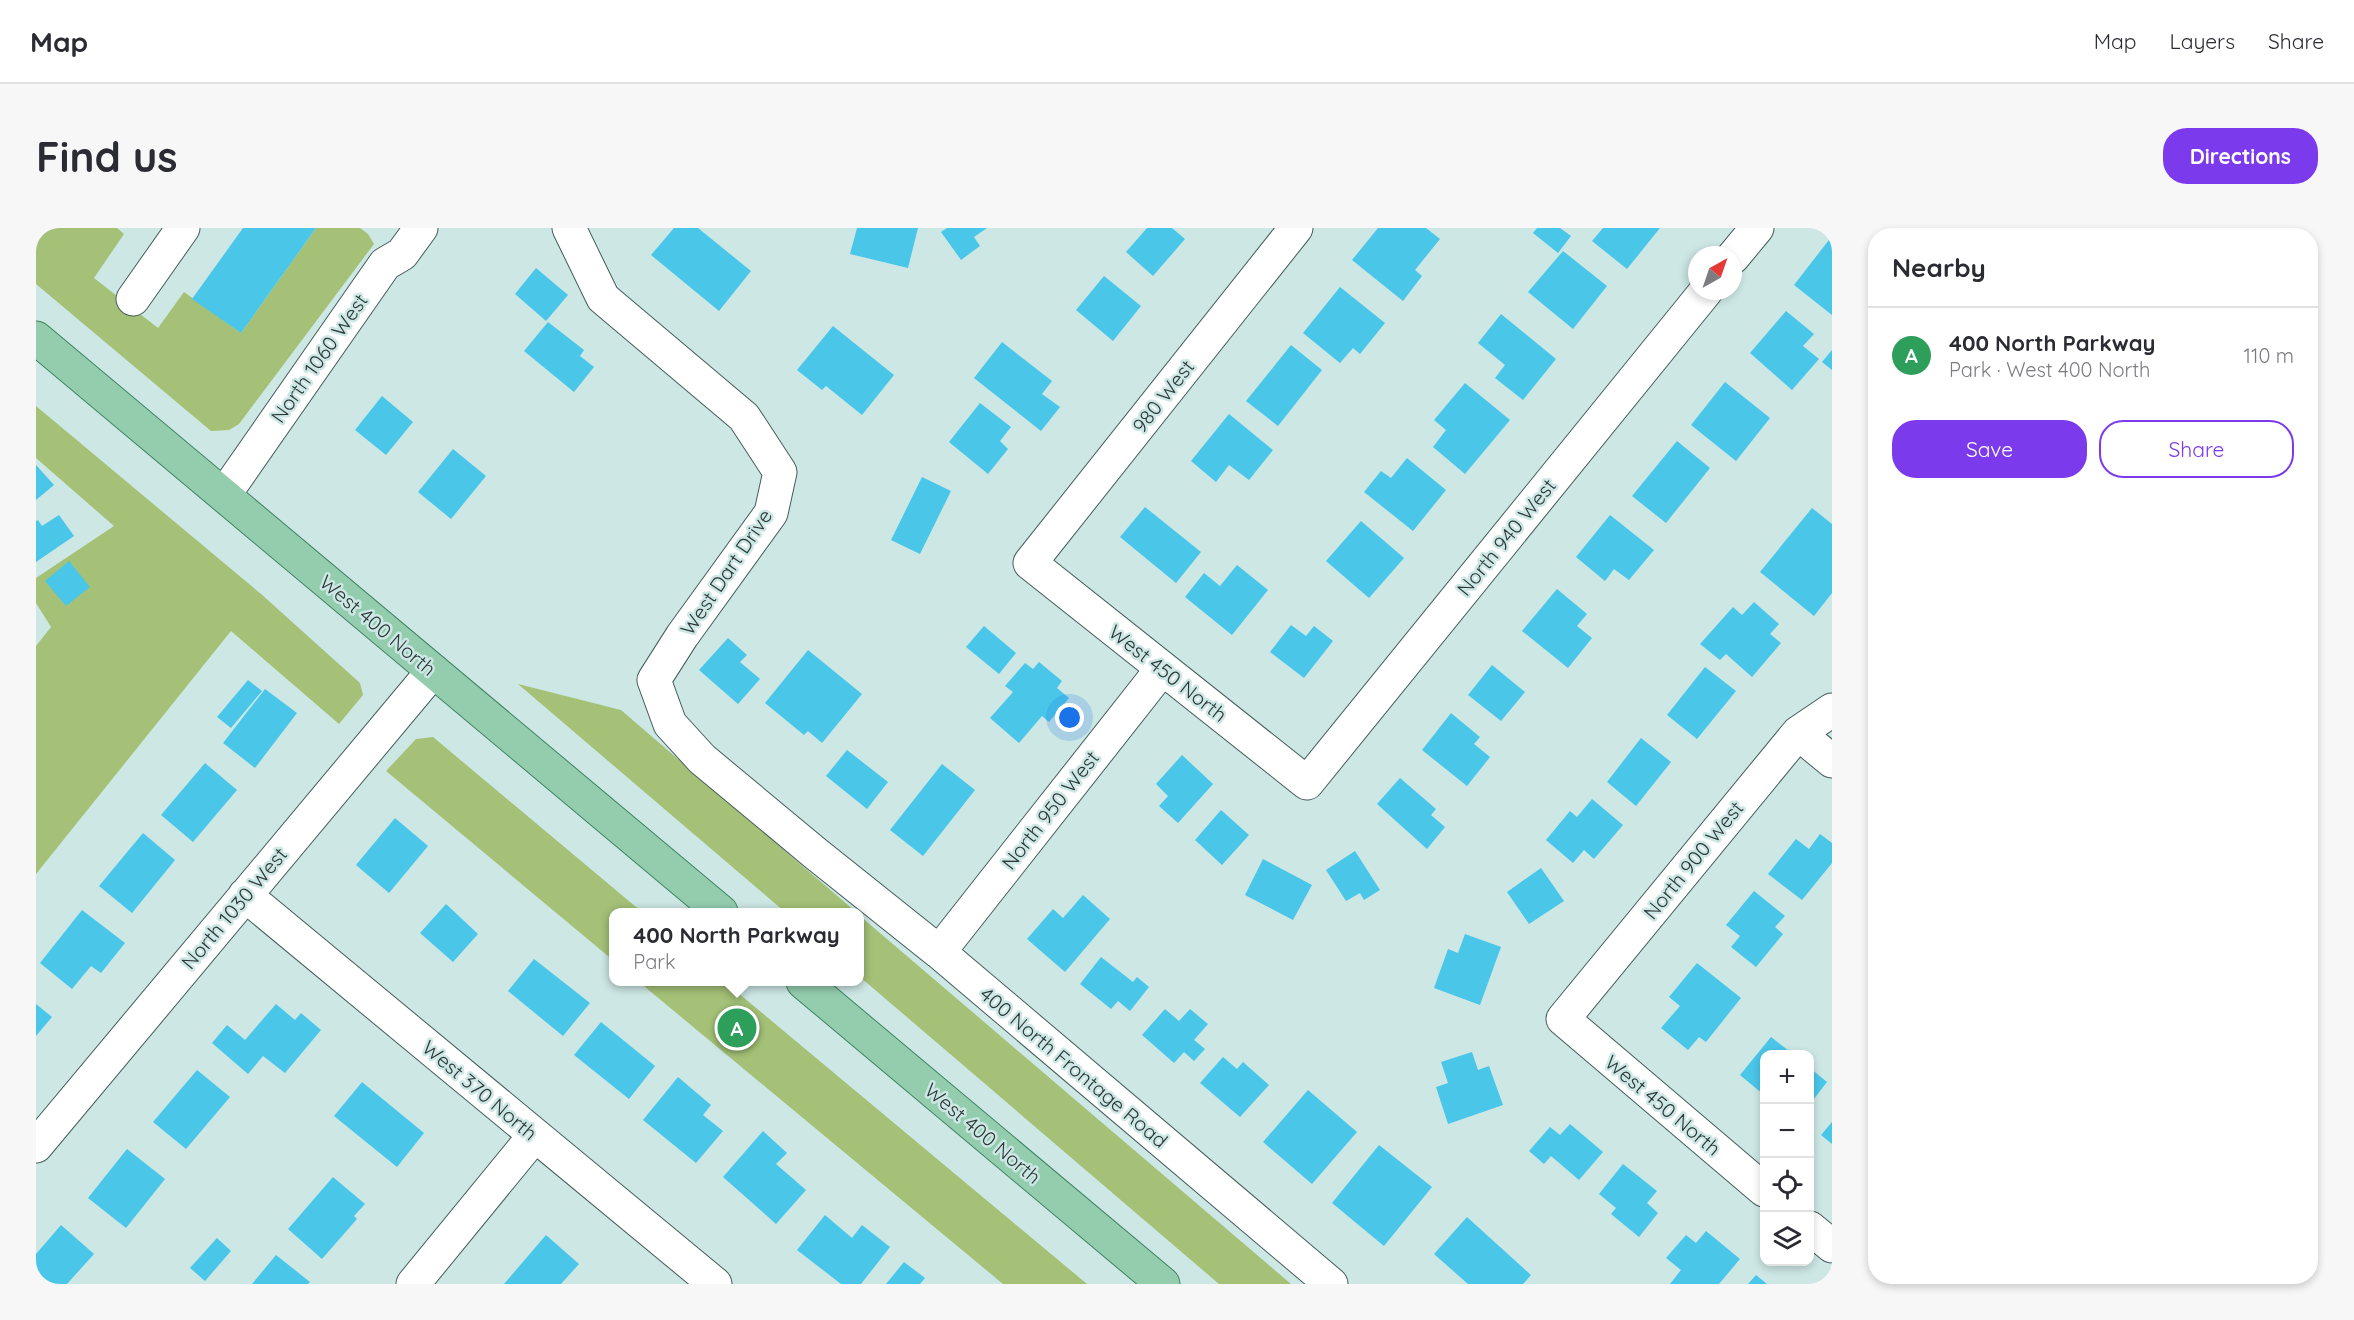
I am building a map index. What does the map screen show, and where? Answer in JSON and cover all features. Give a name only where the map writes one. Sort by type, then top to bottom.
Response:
[{"type":"main road","name":"West 400 North","points":[[36,338],[716,908]]},
{"type":"main road","name":"West 400 North","points":[[809,986],[1163,1284]]},
{"type":"street","points":[[132,299],[183,228]]},
{"type":"street","name":"North 1060 West","points":[[224,495],[385,264],[402,254],[421,228]]},
{"type":"street","name":"West Dart Drive","points":[[569,228],[603,298],[744,417],[780,472],[771,513],[682,636],[654,680],[670,724],[702,759],[814,853]]},
{"type":"street","points":[[1742,246],[1757,228]]},
{"type":"street","name":"980 West","points":[[1030,563],[1292,230]]},
{"type":"street","name":"North 940 West","points":[[1307,783],[1699,300]]},
{"type":"street","name":"West 450 North","points":[[1030,563],[1307,783]]},
{"type":"street","name":"North 950 West","points":[[939,952],[1162,669]]},
{"type":"street","name":"North 1030 West","points":[[36,1146],[433,671]]},
{"type":"street","name":"North 900 West","points":[[1563,1019],[1798,733],[1832,710]]},
{"type":"street","points":[[1798,733],[1832,761]]},
{"type":"street","name":"400 North Frontage Road","points":[[814,853],[939,952],[1331,1284]]},
{"type":"street","name":"West 370 North","points":[[245,895],[715,1284]]},
{"type":"street","name":"West 450 North","points":[[1563,1019],[1760,1187]]},
{"type":"street","points":[[413,1284],[535,1135]]},
{"type":"street","points":[[1814,1232],[1832,1246]]},
{"type":"green space","points":[[36,228],[117,228],[124,234],[94,278],[158,328],[184,292],[241,333],[316,228],[360,228],[368,234],[374,244],[239,424],[229,430],[211,431],[36,284]]},
{"type":"green space","points":[[36,406],[261,594],[360,683],[363,695],[339,724],[231,631],[36,874],[36,646],[51,627],[36,603],[36,578],[114,526],[36,458]]},
{"type":"green space","points":[[518,684],[621,710],[851,908],[780,908]]},
{"type":"green space","points":[[433,737],[637,908],[609,908],[609,957],[386,771],[416,739]]},
{"type":"green space","points":[[864,919],[1291,1284],[1219,1284],[864,980]]},
{"type":"green space","points":[[644,986],[730,986],[1087,1284],[1003,1284]]},
{"type":"building","points":[[243,228],[316,228],[241,333],[192,299]]},
{"type":"building","points":[[674,228],[698,228],[751,271],[719,311],[651,255]]},
{"type":"building","points":[[857,228],[918,228],[908,268],[850,254]]},
{"type":"building","points":[[947,228],[987,228],[974,237],[980,246],[961,260],[941,232]]},
{"type":"building","points":[[1147,228],[1172,228],[1185,239],[1153,276],[1126,252]]},
{"type":"building","points":[[1378,228],[1426,228],[1440,239],[1415,270],[1422,276],[1403,301],[1352,260]]},
{"type":"building","points":[[1537,228],[1560,228],[1571,236],[1558,253],[1533,233]]},
{"type":"building","points":[[1603,228],[1660,228],[1627,269],[1592,241]]},
{"type":"building","points":[[1832,236],[1832,315],[1794,285]]},
{"type":"building","points":[[1563,251],[1607,286],[1573,329],[1528,292]]},
{"type":"building","points":[[536,268],[568,295],[546,321],[515,294]]},
{"type":"building","points":[[1104,276],[1141,306],[1113,341],[1076,310]]},
{"type":"building","points":[[1340,287],[1385,323],[1360,354],[1353,348],[1340,363],[1303,333]]},
{"type":"building","points":[[1786,311],[1814,334],[1803,346],[1819,359],[1792,390],[1750,353]]},
{"type":"building","points":[[1501,314],[1556,359],[1523,400],[1495,378],[1505,365],[1478,343]]},
{"type":"building","points":[[548,322],[584,350],[580,356],[594,367],[574,392],[524,351]]},
{"type":"building","points":[[833,326],[894,375],[862,415],[826,386],[822,390],[797,370]]},
{"type":"building","points":[[1002,342],[1052,381],[1042,394],[1060,407],[1041,431],[974,378]]},
{"type":"building","points":[[1291,345],[1322,370],[1278,426],[1246,401]]},
{"type":"building","points":[[1832,350],[1832,370],[1822,362]]},
{"type":"building","points":[[1725,382],[1770,418],[1736,461],[1691,425]]},
{"type":"building","points":[[1465,383],[1510,420],[1465,474],[1433,447],[1446,430],[1434,420]]},
{"type":"building","points":[[382,396],[413,422],[386,455],[355,430]]},
{"type":"building","points":[[980,403],[1011,427],[1000,441],[1008,449],[988,474],[949,442]]},
{"type":"building","points":[[1229,414],[1273,450],[1249,480],[1229,465],[1216,482],[1191,461]]},
{"type":"building","points":[[1677,441],[1710,468],[1666,523],[1632,496]]},
{"type":"building","points":[[453,449],[486,476],[451,519],[418,492]]},
{"type":"building","points":[[1407,458],[1446,490],[1413,531],[1364,492],[1381,471],[1391,478]]},
{"type":"building","points":[[36,465],[54,485],[36,500]]},
{"type":"building","points":[[922,477],[951,491],[920,554],[891,540]]},
{"type":"building","points":[[1145,507],[1201,552],[1176,583],[1120,537]]},
{"type":"building","points":[[1812,508],[1832,524],[1832,593],[1814,616],[1760,572]]},
{"type":"building","points":[[59,515],[74,536],[36,562],[36,521],[38,520],[42,526]]},
{"type":"building","points":[[1610,515],[1654,550],[1629,580],[1614,569],[1605,581],[1576,557]]},
{"type":"building","points":[[1361,521],[1404,558],[1369,598],[1326,561]]},
{"type":"building","points":[[69,561],[90,587],[66,606],[45,581]]},
{"type":"building","points":[[1237,565],[1268,590],[1232,635],[1185,597],[1204,573],[1220,586]]},
{"type":"building","points":[[1557,589],[1587,614],[1577,626],[1592,638],[1568,668],[1522,631]]},
{"type":"building","points":[[1754,602],[1779,624],[1770,634],[1781,643],[1752,677],[1726,654],[1720,660],[1700,644],[1733,607],[1742,615]]},
{"type":"building","points":[[1291,625],[1306,636],[1314,626],[1333,641],[1304,678],[1270,652]]},
{"type":"building","points":[[984,626],[1016,653],[999,674],[966,647]]},
{"type":"building","points":[[728,638],[747,655],[740,662],[760,679],[738,704],[699,670]]},
{"type":"building","points":[[808,650],[862,694],[822,743],[808,731],[804,735],[765,703]]},
{"type":"building","points":[[1039,662],[1062,681],[1057,688],[1069,698],[1049,722],[1042,716],[1019,743],[990,718],[1013,692],[1005,686],[1025,663],[1033,669]]},
{"type":"building","points":[[1492,665],[1525,692],[1501,721],[1468,695]]},
{"type":"building","points":[[1705,667],[1736,691],[1697,739],[1667,715]]},
{"type":"building","points":[[248,680],[262,691],[231,728],[217,717]]},
{"type":"building","points":[[265,689],[297,713],[255,768],[223,743]]},
{"type":"building","points":[[1451,713],[1480,737],[1474,744],[1490,757],[1467,786],[1422,750]]},
{"type":"building","points":[[1641,738],[1671,762],[1636,806],[1607,782]]},
{"type":"building","points":[[847,750],[888,782],[867,809],[826,776]]},
{"type":"building","points":[[1182,755],[1213,784],[1178,823],[1159,806],[1168,796],[1156,784]]},
{"type":"building","points":[[205,763],[237,790],[193,842],[161,815]]},
{"type":"building","points":[[942,764],[975,790],[923,856],[890,830]]},
{"type":"building","points":[[1400,778],[1436,809],[1431,815],[1445,827],[1427,849],[1377,804]]},
{"type":"building","points":[[1592,799],[1623,825],[1594,859],[1584,850],[1573,863],[1546,840],[1570,811],[1577,817]]},
{"type":"building","points":[[1221,810],[1249,835],[1222,865],[1195,840]]},
{"type":"building","points":[[395,818],[428,846],[389,893],[356,865]]},
{"type":"building","points":[[143,833],[175,860],[132,913],[99,886]]},
{"type":"building","points":[[1820,834],[1832,843],[1832,863],[1802,900],[1768,874],[1796,839],[1809,849]]},
{"type":"building","points":[[1355,851],[1380,890],[1364,900],[1360,893],[1346,901],[1326,870]]},
{"type":"building","points":[[1263,859],[1312,885],[1293,920],[1245,895]]},
{"type":"building","points":[[1541,868],[1564,901],[1529,924],[1507,892]]},
{"type":"building","points":[[1754,891],[1785,916],[1775,927],[1783,934],[1756,967],[1731,947],[1740,936],[1726,925]]},
{"type":"building","points":[[1083,895],[1110,919],[1065,972],[1027,939],[1053,909],[1063,918]]},
{"type":"building","points":[[446,904],[478,934],[453,962],[420,933]]},
{"type":"building","points":[[82,910],[125,943],[101,973],[91,966],[72,989],[40,963]]},
{"type":"building","points":[[1465,934],[1501,947],[1480,1005],[1434,988],[1448,949],[1458,953]]},
{"type":"building","points":[[1101,957],[1133,982],[1137,977],[1149,987],[1130,1011],[1118,1001],[1111,1009],[1080,984]]},
{"type":"building","points":[[534,959],[590,1003],[563,1036],[508,991]]},
{"type":"building","points":[[1697,963],[1741,998],[1706,1042],[1699,1037],[1688,1050],[1661,1028],[1680,1006],[1669,997]]},
{"type":"building","points":[[36,1004],[52,1017],[36,1036]]},
{"type":"building","points":[[276,1004],[295,1020],[301,1013],[321,1030],[285,1073],[263,1056],[248,1074],[212,1043],[227,1025],[245,1040]]},
{"type":"building","points":[[1165,1009],[1179,1021],[1190,1009],[1208,1024],[1194,1040],[1205,1049],[1194,1061],[1184,1052],[1174,1063],[1142,1035]]},
{"type":"building","points":[[601,1022],[655,1066],[629,1099],[574,1055]]},
{"type":"building","points":[[1771,1037],[1788,1050],[1760,1050]]},
{"type":"building","points":[[1760,1050],[1760,1092],[1740,1075]]},
{"type":"building","points":[[1472,1052],[1478,1070],[1489,1066],[1503,1105],[1448,1124],[1436,1087],[1448,1083],[1441,1062]]},
{"type":"building","points":[[1223,1057],[1237,1069],[1243,1062],[1269,1085],[1240,1117],[1200,1083]]},
{"type":"building","points":[[197,1070],[230,1097],[186,1149],[153,1122]]},
{"type":"building","points":[[1814,1071],[1827,1082],[1814,1099]]},
{"type":"building","points":[[678,1077],[711,1105],[703,1115],[723,1131],[696,1163],[643,1120]]},
{"type":"building","points":[[362,1082],[424,1133],[397,1167],[334,1116]]},
{"type":"building","points":[[1308,1090],[1357,1132],[1312,1184],[1263,1142]]},
{"type":"building","points":[[1832,1122],[1832,1144],[1821,1135]]},
{"type":"building","points":[[1570,1124],[1603,1152],[1579,1180],[1551,1156],[1544,1164],[1529,1151],[1550,1127],[1560,1135]]},
{"type":"building","points":[[763,1131],[787,1153],[776,1164],[806,1190],[776,1224],[723,1177]]},
{"type":"building","points":[[1379,1145],[1432,1187],[1384,1246],[1332,1203]]},
{"type":"building","points":[[127,1149],[165,1179],[126,1228],[88,1198]]},
{"type":"building","points":[[1623,1164],[1657,1191],[1647,1203],[1658,1213],[1639,1237],[1611,1214],[1616,1208],[1599,1194]]},
{"type":"building","points":[[333,1177],[365,1204],[354,1216],[357,1219],[322,1259],[288,1229]]},
{"type":"building","points":[[825,1215],[852,1238],[862,1225],[890,1247],[861,1284],[841,1284],[797,1250]]},
{"type":"building","points":[[1467,1217],[1531,1275],[1523,1284],[1468,1284],[1434,1254]]},
{"type":"building","points":[[61,1225],[94,1254],[67,1284],[36,1284],[36,1254]]},
{"type":"building","points":[[1706,1231],[1740,1259],[1719,1284],[1670,1284],[1681,1270],[1666,1258],[1686,1235],[1696,1243]]},
{"type":"building","points":[[546,1235],[579,1264],[561,1284],[504,1284]]},
{"type":"building","points":[[217,1238],[231,1251],[205,1281],[190,1268]]},
{"type":"building","points":[[276,1255],[310,1282],[308,1284],[252,1284]]},
{"type":"building","points":[[904,1262],[925,1278],[920,1284],[886,1284]]},
{"type":"building","points":[[1756,1275],[1767,1284],[1748,1284]]},
{"type":"place","name":"400 North Parkway","points":[[737,1028]]}]
